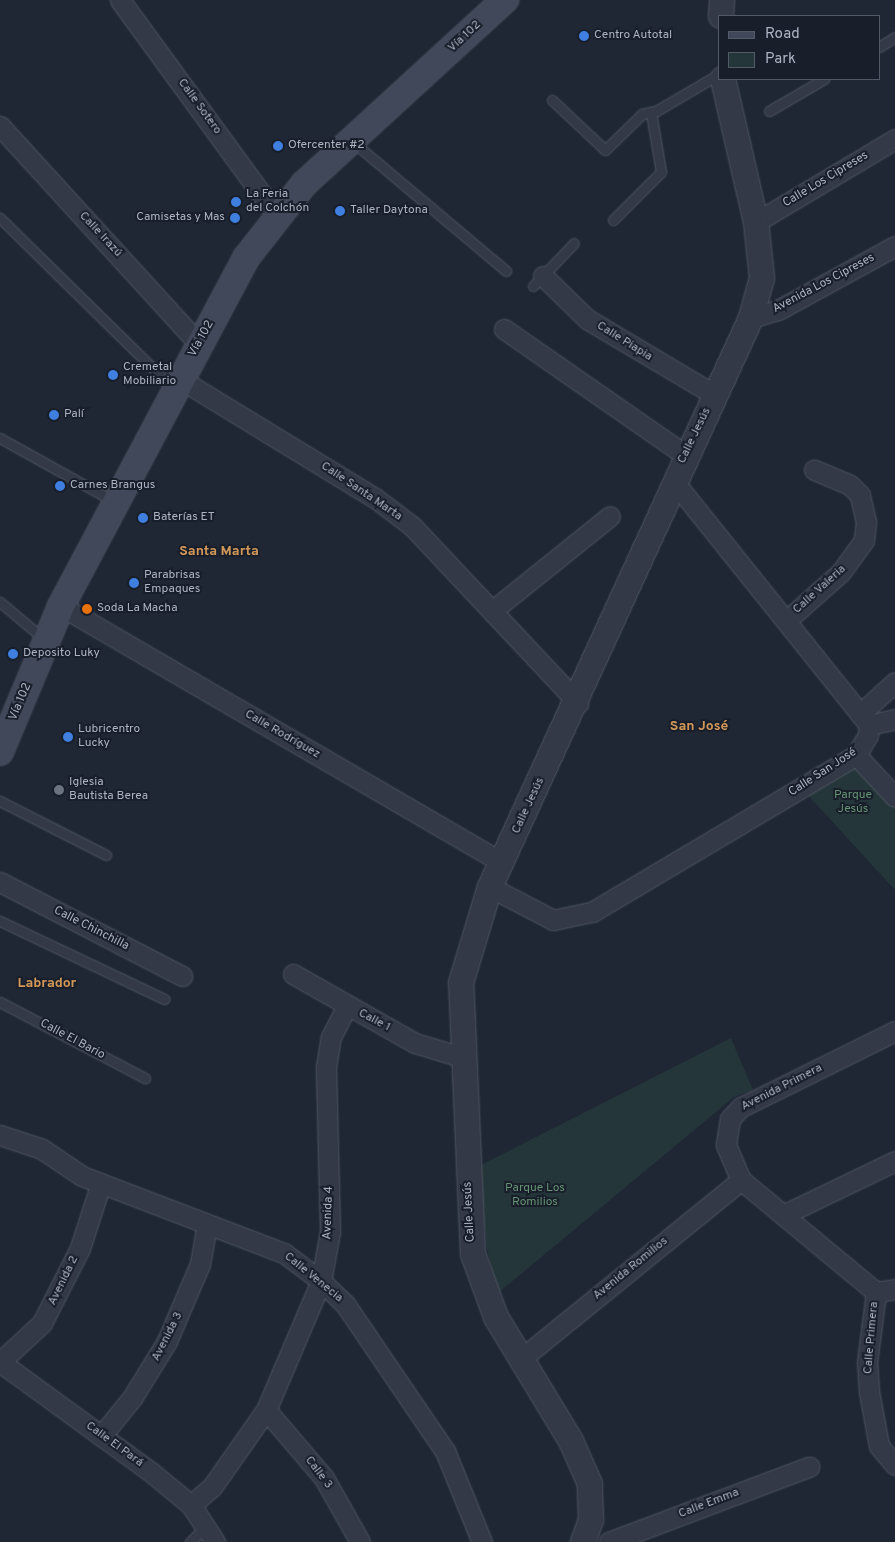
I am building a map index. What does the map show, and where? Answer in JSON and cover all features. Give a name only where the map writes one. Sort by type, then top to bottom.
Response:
[{"type":"main road","name":"Vía 102","points":[[0,752],[61,606],[114,502],[246,258],[277,215],[352,141],[505,0]]},
{"type":"street","name":"Calle Sotero","points":[[120,0],[277,215]]},
{"type":"street","points":[[721,15],[722,0]]},
{"type":"street","name":"Calle Jesús","points":[[583,1542],[591,1520],[590,1484],[571,1441],[521,1359],[483,1289],[473,1254],[461,1058],[461,983],[490,887],[578,703],[675,482],[685,455],[751,318],[762,278],[756,222],[723,80]]},
{"type":"street","name":"Calle Irazú","points":[[0,126],[200,344]]},
{"type":"street","name":"Calle Los Cipreses","points":[[756,222],[895,139]]},
{"type":"street","name":"Avenida Los Cipreses","points":[[751,318],[778,310],[895,246]]},
{"type":"street","name":"Calle Piapia","points":[[538,281],[587,319],[715,395]]},
{"type":"street","points":[[504,329],[685,455]]},
{"type":"street","name":"Calle Santa Marta","points":[[177,384],[375,498],[412,526],[578,703]]},
{"type":"street","name":"Calle Valeria","points":[[786,621],[841,572],[864,540],[865,507],[860,495],[850,485],[814,470]]},
{"type":"street","points":[[675,482],[864,720]]},
{"type":"street","points":[[492,611],[610,516]]},
{"type":"street","name":"Calle Rodríguez","points":[[61,606],[503,863]]},
{"type":"street","points":[[864,720],[895,682]]},
{"type":"street","points":[[864,720],[895,719]]},
{"type":"street","name":"Calle San José","points":[[490,887],[553,920],[578,918],[856,754],[868,735],[864,720]]},
{"type":"street","points":[[856,754],[895,797]]},
{"type":"street","name":"Calle Chinchilla","points":[[0,882],[182,976]]},
{"type":"street","name":"Calle 1","points":[[293,974],[346,1006],[415,1043],[461,1058]]},
{"type":"street","name":"Avenida 4","points":[[191,1506],[212,1487],[266,1410],[321,1281],[330,1232],[326,1067],[331,1037],[346,1006]]},
{"type":"street","name":"Avenida Primera","points":[[741,1180],[726,1138],[730,1119],[741,1107],[895,1031]]},
{"type":"street","name":"Calle Venecia","points":[[0,1134],[42,1149],[101,1183],[206,1225],[284,1253],[321,1281],[345,1304],[445,1451],[482,1542]]},
{"type":"street","points":[[787,1213],[895,1161]]},
{"type":"street","name":"Calle Primera","points":[[741,1180],[787,1213],[876,1292],[867,1362],[869,1392],[879,1446],[894,1464]]},
{"type":"street","name":"Avenida Romilios","points":[[521,1359],[741,1180]]},
{"type":"street","name":"Avenida 2","points":[[0,1362],[42,1323],[80,1248],[101,1183]]},
{"type":"street","name":"Avenida 3","points":[[100,1436],[132,1398],[167,1341],[200,1264],[206,1225]]},
{"type":"street","points":[[876,1292],[895,1289]]},
{"type":"street","name":"Calle El Pará","points":[[0,1362],[191,1506],[210,1534]]},
{"type":"street","name":"Calle 3","points":[[266,1410],[324,1478],[360,1542]]},
{"type":"street","name":"Calle Emma","points":[[609,1542],[809,1467]]},
{"type":"lane","points":[[880,46],[895,37]]},
{"type":"lane","points":[[552,100],[605,150],[633,120],[718,75]]},
{"type":"lane","points":[[769,111],[822,80]]},
{"type":"lane","points":[[613,220],[661,172],[651,112]]},
{"type":"lane","points":[[352,141],[506,271]]},
{"type":"lane","points":[[0,218],[177,384]]},
{"type":"lane","points":[[538,281],[574,243]]},
{"type":"lane","points":[[0,438],[114,502]]},
{"type":"lane","points":[[0,602],[46,641]]},
{"type":"lane","points":[[0,801],[106,855]]},
{"type":"lane","points":[[0,921],[164,999]]},
{"type":"lane","name":"Calle El Bario","points":[[0,1002],[144,1078]]},
{"type":"lane","points":[[190,1542],[210,1534]]},
{"type":"green space","name":"Parque Jesús","points":[[853,766],[895,807],[895,890],[806,793]]},
{"type":"green space","name":"Parque Los Romilios","points":[[731,1038],[753,1090],[734,1097],[498,1293],[487,1249],[479,1166]]},
{"type":"place","name":"Centro Autotal","points":[[584,36]]},
{"type":"place","name":"Ofercenter #2","points":[[278,146]]},
{"type":"place","name":"La Feria del Colchón","points":[[236,202]]},
{"type":"place","name":"Taller Daytona","points":[[340,211]]},
{"type":"place","name":"Camisetas y Mas","points":[[235,218]]},
{"type":"place","name":"Cremetal Mobiliario","points":[[113,375]]},
{"type":"place","name":"Palí","points":[[54,415]]},
{"type":"place","name":"Carnes Brangus","points":[[60,486]]},
{"type":"place","name":"Baterías ET","points":[[143,518]]},
{"type":"place","name":"Parabrisas Empaques","points":[[134,583]]},
{"type":"place","name":"Soda La Macha","points":[[87,609]]},
{"type":"place","name":"Deposito Luky","points":[[13,654]]},
{"type":"place","name":"Lubricentro Lucky","points":[[68,737]]},
{"type":"place","name":"Iglesia Bautista Berea","points":[[59,790]]},
{"type":"district","name":"Santa Marta","points":[[219,552]]},
{"type":"district","name":"San José","points":[[699,727]]},
{"type":"district","name":"Labrador","points":[[47,984]]}]
